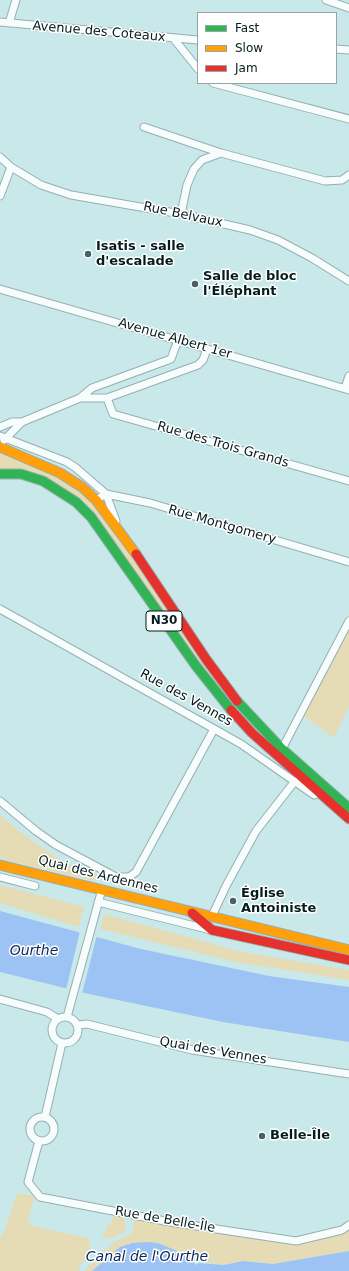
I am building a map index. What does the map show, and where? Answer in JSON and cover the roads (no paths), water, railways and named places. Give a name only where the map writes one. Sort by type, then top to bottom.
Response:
[{"type":"main road","name":"N30","points":[[0,447],[60,473],[82,487],[96,500],[119,528],[206,659],[241,706],[282,749],[349,808]]},
{"type":"main road","name":"N30","points":[[0,474],[21,474],[43,481],[76,502],[91,517],[196,666],[232,712],[252,733],[318,793]]},
{"type":"main road","name":"Rue des Vennes","points":[[318,793],[349,819]]},
{"type":"main road","name":"Quai des Ardennes","points":[[0,865],[349,950]]},
{"type":"main road","name":"Quai des Ardennes","points":[[189,910],[212,930],[349,960]]},
{"type":"street","points":[[10,23],[16,0]]},
{"type":"street","points":[[326,0],[349,8]]},
{"type":"street","name":"Avenue des Coteaux","points":[[0,22],[197,40]]},
{"type":"street","points":[[174,39],[197,68]]},
{"type":"street","points":[[337,49],[349,50]]},
{"type":"street","points":[[217,84],[349,119]]},
{"type":"street","points":[[144,128],[220,153],[325,181],[342,180],[349,175]]},
{"type":"street","points":[[198,145],[202,152],[202,160]]},
{"type":"street","points":[[182,214],[190,176],[202,160],[220,153]]},
{"type":"street","name":"Rue Belvaux","points":[[0,157],[11,167],[41,186],[71,195],[182,214],[250,230],[278,240],[312,258],[349,281]]},
{"type":"street","points":[[0,196],[11,167]]},
{"type":"street","name":"Avenue Albert 1er","points":[[0,289],[347,389]]},
{"type":"street","points":[[0,443],[3,437],[22,422],[80,398],[92,388],[168,360],[173,356],[178,340]]},
{"type":"street","points":[[80,398],[107,398],[198,365],[203,360],[207,349]]},
{"type":"street","points":[[347,389],[349,376]]},
{"type":"street","name":"Rue des Trois Grands","points":[[107,398],[113,414],[349,481]]},
{"type":"street","points":[[0,427],[12,422],[22,422]]},
{"type":"street","points":[[3,437],[67,462],[106,494],[119,528]]},
{"type":"street","points":[[96,500],[106,494]]},
{"type":"street","name":"Rue Montgomery","points":[[106,494],[150,503],[349,562]]},
{"type":"street","name":"Rue des Vennes","points":[[1,610],[252,751],[314,796],[318,793]]},
{"type":"street","points":[[282,749],[349,621]]},
{"type":"street","points":[[0,801],[36,831],[56,845],[116,877],[129,877],[136,872],[214,729]]},
{"type":"street","points":[[212,916],[226,886],[256,832],[295,781]]},
{"type":"street","name":"Quai des Ardennes","points":[[0,877],[35,886]]},
{"type":"street","points":[[67,1017],[102,889]]},
{"type":"street","name":"Quai des Ardennes","points":[[98,902],[212,930]]},
{"type":"street","points":[[0,999],[47,1012],[58,1019]]},
{"type":"street","points":[[67,1017],[74,1020],[78,1025],[79,1031],[76,1038],[70,1043],[62,1043],[55,1039],[52,1034],[52,1028],[58,1019],[67,1017]]},
{"type":"street","name":"Quai des Vennes","points":[[78,1025],[87,1024],[192,1050],[349,1074]]},
{"type":"street","points":[[45,1117],[62,1043]]},
{"type":"street","points":[[45,1117],[52,1122],[54,1130],[52,1136],[46,1140],[39,1141],[32,1136],[30,1127],[34,1120],[45,1117]]},
{"type":"street","name":"Rue de Belle-Île","points":[[39,1141],[28,1182],[40,1197],[170,1222],[296,1240],[342,1230],[349,1225]]},
{"type":"water","name":"Ourthe","points":[[0,911],[141,949],[269,976],[349,987],[349,1042],[223,1022],[89,994],[0,972]]},
{"type":"water","name":"Canal de l'Ourthe","points":[[132,1243],[158,1243],[175,1250],[193,1260],[195,1265],[198,1263],[224,1265],[243,1261],[273,1264],[349,1251],[349,1271],[92,1271],[120,1247]]},
{"type":"place","name":"Isatis - salle d'escalade","points":[[88,254]]},
{"type":"place","name":"Salle de bloc l'Éléphant","points":[[195,284]]},
{"type":"place","name":"Église Antoiniste","points":[[233,901]]},
{"type":"place","name":"Belle-Île","points":[[262,1136]]}]
